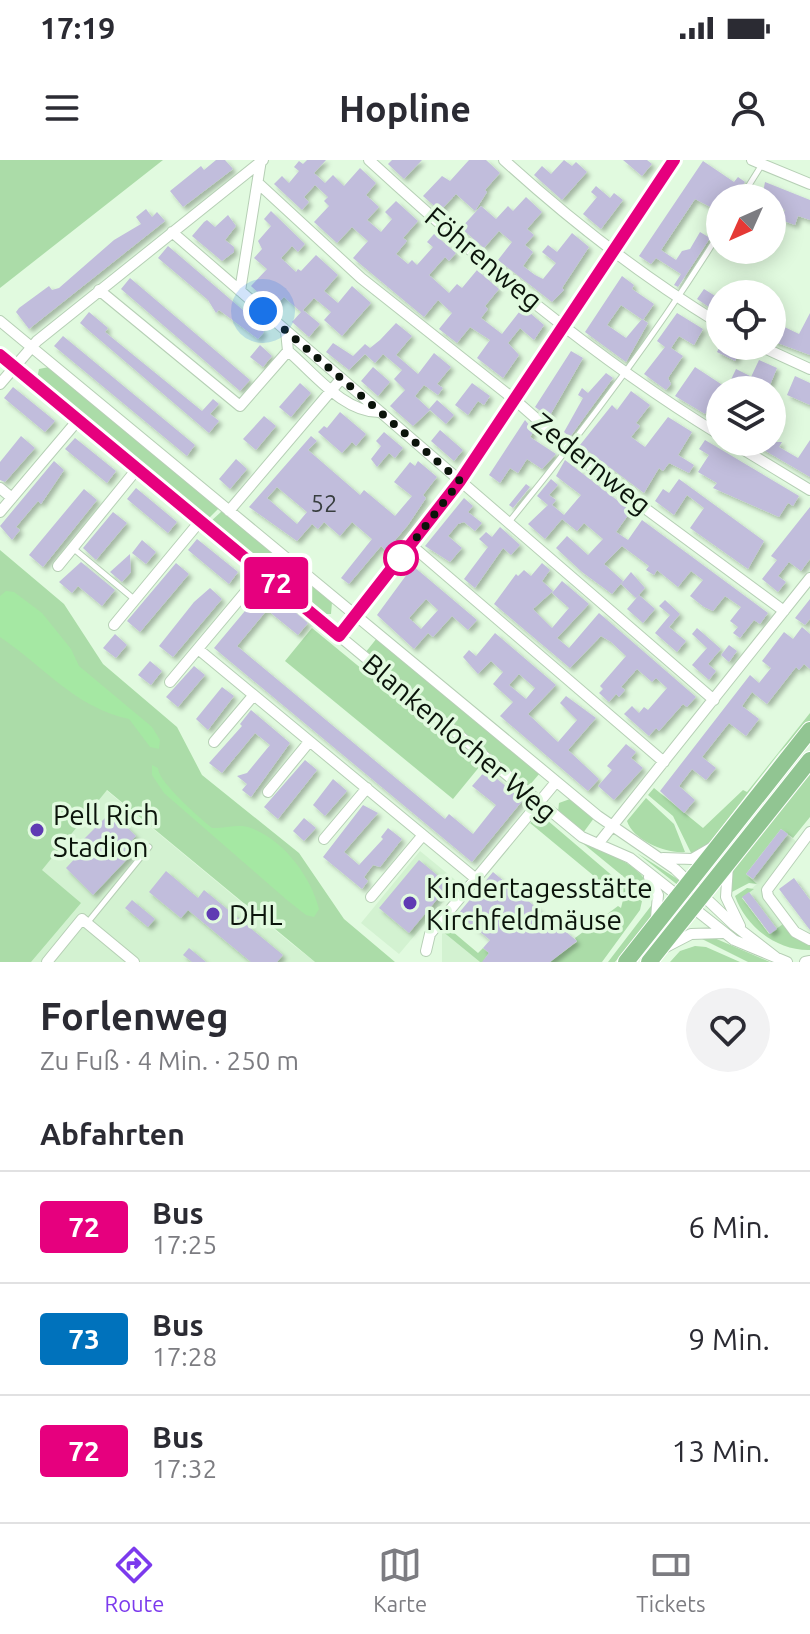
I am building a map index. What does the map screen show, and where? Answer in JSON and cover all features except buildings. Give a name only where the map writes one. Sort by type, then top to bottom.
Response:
[{"type":"main road","points":[[626,962],[810,730]]},
{"type":"main road","points":[[654,956],[810,760]]},
{"type":"street","name":"Föhrenweg","points":[[369,160],[565,325],[626,372],[706,426]]},
{"type":"street","points":[[504,160],[614,251],[706,315]]},
{"type":"street","points":[[339,636],[460,481],[674,160]]},
{"type":"street","points":[[240,291],[262,161]]},
{"type":"street","points":[[0,384],[30,346],[262,161]]},
{"type":"street","points":[[757,162],[810,184]]},
{"type":"street","name":"Zedernweg","points":[[259,184],[361,278],[515,400],[569,449],[784,611]]},
{"type":"street","points":[[172,232],[714,700]]},
{"type":"street","points":[[99,290],[240,406],[288,351]]},
{"type":"street","name":"Blankenlocher Weg","points":[[0,321],[556,782],[690,883],[698,902]]},
{"type":"street","points":[[286,331],[288,351],[333,390],[357,410],[380,412]]},
{"type":"street","name":"Blankenlocher Weg","points":[[0,355],[582,837],[626,855],[679,897],[698,902]]},
{"type":"street","points":[[786,358],[810,369]]},
{"type":"street","points":[[229,511],[341,379]]},
{"type":"street","points":[[0,512],[78,420]]},
{"type":"street","points":[[754,456],[810,490]]},
{"type":"street","points":[[58,566],[137,469]]},
{"type":"street","points":[[0,488],[12,498]]},
{"type":"street","points":[[114,625],[201,520]]},
{"type":"street","points":[[411,545],[664,762]]},
{"type":"street","points":[[170,682],[263,571]]},
{"type":"street","points":[[598,844],[810,578]]},
{"type":"street","points":[[198,649],[475,878]]},
{"type":"street","points":[[214,742],[253,696]]},
{"type":"street","points":[[268,792],[309,742]]},
{"type":"street","points":[[426,951],[430,934],[556,782]]},
{"type":"street","points":[[324,839],[367,788]]},
{"type":"street","points":[[810,832],[767,890],[768,896],[795,932],[810,940]]},
{"type":"street","points":[[371,897],[423,835]]},
{"type":"street","points":[[653,854],[673,860],[689,860],[721,844]]},
{"type":"street","points":[[729,863],[726,897],[746,934]]},
{"type":"street","points":[[641,866],[658,895],[652,931]]},
{"type":"street","points":[[698,902],[723,933],[751,950],[783,960]]},
{"type":"street","points":[[698,902],[783,960]]},
{"type":"street","points":[[47,962],[82,919],[134,962]]},
{"type":"street","points":[[654,956],[691,934],[723,933]]},
{"type":"lane","points":[[747,184],[757,162]]},
{"type":"lane","points":[[508,524],[626,372],[679,299],[706,255]]},
{"type":"lane","points":[[72,548],[135,599]]},
{"type":"lane","points":[[87,923],[149,847]]},
{"type":"shaded area","points":[[0,160],[163,160],[0,288]]},
{"type":"shaded area","points":[[49,367],[219,508],[207,520],[37,379],[39,369]]},
{"type":"shaded area","points":[[222,511],[332,602],[331,614],[321,614],[210,522]]},
{"type":"shaded area","points":[[0,550],[64,604],[103,664],[177,727],[202,775],[299,853],[344,919],[395,962],[315,962],[107,790],[42,870],[81,903],[31,962],[0,962]]},
{"type":"shaded area","points":[[6,591],[14,592],[42,613],[71,649],[79,666],[152,727],[160,740],[159,749],[150,747],[129,719],[76,696],[0,637],[0,596]]},
{"type":"shaded area","points":[[312,628],[480,766],[453,799],[285,661]]},
{"type":"shaded area","points":[[377,638],[540,773],[528,787],[365,653]]},
{"type":"shaded area","points":[[810,713],[810,721],[779,753],[707,846],[692,855],[673,816],[648,795],[654,788],[703,828],[743,790],[747,792]]},
{"type":"shaded area","points":[[152,765],[158,768],[172,790],[212,828],[251,828],[285,850],[310,885],[319,909],[314,917],[306,915],[287,900],[164,793],[152,775]]},
{"type":"shaded area","points":[[810,769],[810,817],[793,838],[781,829],[746,874],[757,884],[749,883],[730,893],[732,868]]},
{"type":"shaded area","points":[[106,790],[315,962],[0,962],[0,902],[10,909]]},
{"type":"shaded area","points":[[646,798],[674,824],[685,852],[669,851],[651,844],[630,828],[627,821]]},
{"type":"shaded area","points":[[570,799],[594,818],[583,833],[558,812],[559,803]]},
{"type":"shaded area","points":[[538,818],[547,820],[642,901],[640,910],[602,962],[550,962],[577,942],[575,938],[618,906],[621,908],[623,900],[530,823]]},
{"type":"shaded area","points":[[781,829],[797,842],[764,884],[763,889],[783,924],[770,934],[742,897],[757,884],[745,875]]},
{"type":"shaded area","points":[[580,841],[632,867],[648,883],[653,894],[641,891]]},
{"type":"shaded area","name":"Kindertagesstätte Kirchfeldmäuse","points":[[420,851],[459,883],[399,954],[361,923]]},
{"type":"shaded area","points":[[637,853],[682,882],[679,886]]},
{"type":"shaded area","points":[[747,888],[754,889],[742,898],[769,934],[783,924],[798,939],[810,944],[810,950],[775,942],[755,927],[735,896]]},
{"type":"shaded area","points":[[654,902],[652,917],[615,962],[608,962]]},
{"type":"shaded area","points":[[446,926],[478,953],[483,948],[489,953],[484,960],[486,962],[480,962],[442,931]]},
{"type":"shaded area","points":[[442,931],[480,962],[442,962]]},
{"type":"shaded area","points":[[712,937],[770,962],[748,962],[702,939]]},
{"type":"shaded area","points":[[695,946],[706,947],[740,962],[670,962],[680,951]]},
{"type":"bus line","name":"72","points":[[0,355],[339,636],[460,481],[674,160]]},
{"type":"place","name":"Pell Rich Stadion","points":[[37,830]]},
{"type":"place","name":"Kindertagesstätte Kirchfeldmäuse","points":[[410,903]]},
{"type":"place","name":"DHL","points":[[213,914]]},
{"type":"route","points":[[263,311],[460,481],[401,558]]}]
